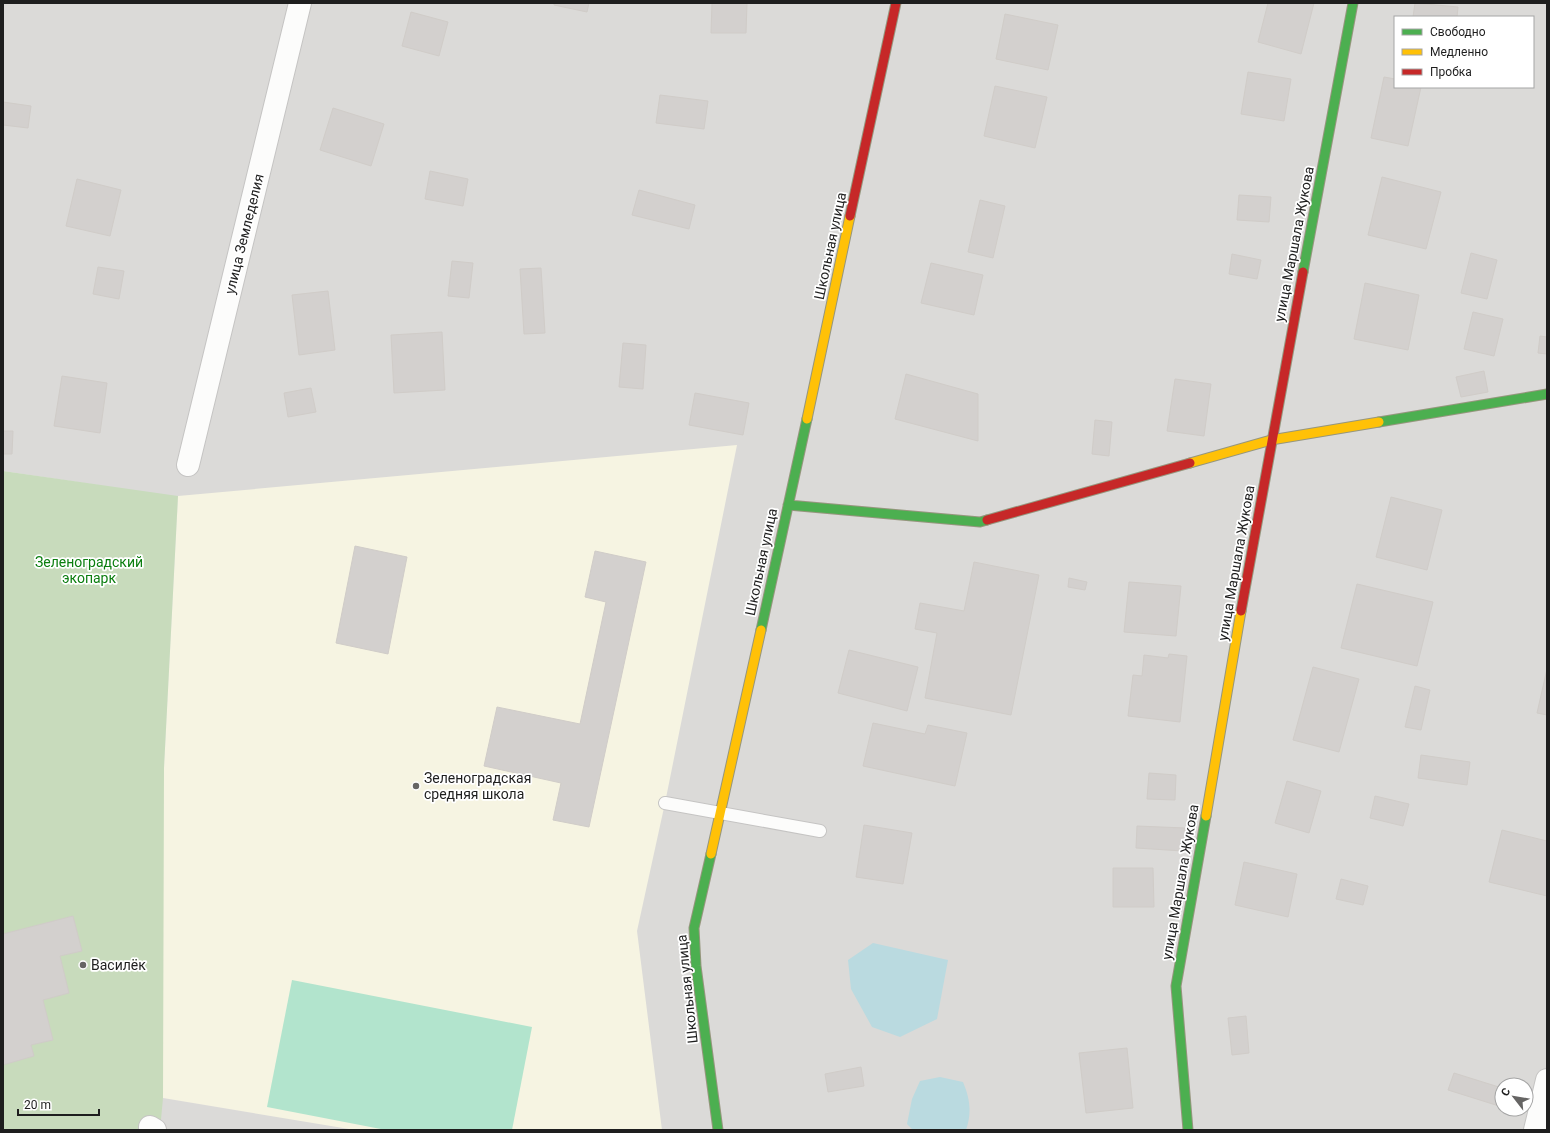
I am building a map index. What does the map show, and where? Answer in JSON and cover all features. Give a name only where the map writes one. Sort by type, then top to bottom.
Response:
[{"type":"street","name":"улица Земледелия","points":[[188,465],[300,3]]},
{"type":"street","name":"Школьная улица","points":[[718,1130],[696,966],[694,928],[721,813],[896,3]]},
{"type":"street","name":"улица Маршала Жукова","points":[[1188,1130],[1176,986],[1271,440],[1353,3]]},
{"type":"street","points":[[788,504],[980,522],[1271,440],[1547,394]]},
{"type":"street","points":[[1534,1130],[1547,1080]]},
{"type":"lane","points":[[665,803],[820,832]]},
{"type":"shaded area","points":[[3,3],[1547,3],[1547,1130],[160,1130],[178,497],[3,471]]},
{"type":"shaded area","name":"Зеленоградская средняя школа","points":[[737,445],[665,803],[637,931],[662,1130],[355,1130],[163,1098],[150,1127],[3,1130],[164,768],[178,496]]},
{"type":"green space","name":"Зеленоградский экопарк","points":[[3,471],[178,496],[164,768],[163,1098],[160,1130],[3,1130]]},
{"type":"green space","points":[[292,980],[532,1027],[512,1130],[386,1130],[267,1107]]},
{"type":"water","points":[[873,943],[948,960],[937,1019],[900,1037],[872,1027],[851,989],[848,960]]},
{"type":"water","points":[[940,1077],[963,1082],[970,1111],[966,1130],[913,1130],[907,1124],[912,1099],[920,1081]]},
{"type":"building","points":[[554,3],[589,3],[587,12],[554,5]]},
{"type":"building","points":[[712,3],[747,3],[746,33],[711,33]]},
{"type":"building","points":[[1268,3],[1314,3],[1301,54],[1258,42]]},
{"type":"building","points":[[1415,3],[1458,7],[1457,16],[1413,16]]},
{"type":"building","points":[[411,12],[448,22],[439,56],[402,46]]},
{"type":"building","points":[[1005,14],[1058,25],[1048,70],[996,59]]},
{"type":"building","points":[[1248,72],[1291,79],[1284,121],[1241,114]]},
{"type":"building","points":[[1384,77],[1394,79],[1394,88],[1421,88],[1408,146],[1371,138]]},
{"type":"building","points":[[995,86],[1047,97],[1035,148],[984,136]]},
{"type":"building","points":[[660,95],[708,101],[704,129],[656,123]]},
{"type":"building","points":[[3,102],[31,106],[28,128],[3,125]]},
{"type":"building","points":[[333,108],[384,124],[371,166],[320,150]]},
{"type":"building","points":[[430,171],[468,179],[463,206],[425,199]]},
{"type":"building","points":[[1382,177],[1441,192],[1426,249],[1368,235]]},
{"type":"building","points":[[77,179],[121,190],[110,236],[66,226]]},
{"type":"building","points":[[639,190],[695,205],[689,229],[632,215]]},
{"type":"building","points":[[1239,195],[1271,197],[1269,222],[1237,220]]},
{"type":"building","points":[[980,200],[1005,206],[993,258],[968,252]]},
{"type":"building","points":[[1471,253],[1497,260],[1487,299],[1461,293]]},
{"type":"building","points":[[1232,254],[1261,260],[1257,279],[1229,274]]},
{"type":"building","points":[[452,261],[473,263],[469,298],[448,296]]},
{"type":"building","points":[[931,263],[983,275],[974,315],[921,303]]},
{"type":"building","points":[[98,267],[124,271],[119,299],[93,294]]},
{"type":"building","points":[[541,268],[545,333],[524,334],[520,269]]},
{"type":"building","points":[[1365,283],[1419,295],[1408,350],[1354,339]]},
{"type":"building","points":[[328,291],[335,350],[299,355],[292,295]]},
{"type":"building","points":[[1473,312],[1503,319],[1494,356],[1464,349]]},
{"type":"building","points":[[442,332],[445,390],[394,393],[391,335]]},
{"type":"building","points":[[1540,336],[1547,337],[1547,354],[1538,353]]},
{"type":"building","points":[[623,343],[646,345],[643,389],[619,387]]},
{"type":"building","points":[[1484,371],[1488,392],[1461,397],[1456,377]]},
{"type":"building","points":[[906,374],[978,394],[978,441],[895,419]]},
{"type":"building","points":[[62,376],[107,383],[100,433],[54,426]]},
{"type":"building","points":[[1175,379],[1211,384],[1204,436],[1167,431]]},
{"type":"building","points":[[311,388],[316,412],[288,417],[284,393]]},
{"type":"building","points":[[695,393],[749,403],[743,435],[689,425]]},
{"type":"building","points":[[1095,420],[1112,422],[1109,456],[1092,454]]},
{"type":"building","points":[[3,431],[13,431],[12,454],[3,454]]},
{"type":"building","points":[[1391,497],[1442,510],[1427,570],[1376,557]]},
{"type":"building","points":[[355,546],[407,557],[388,654],[336,643]]},
{"type":"building","points":[[595,551],[646,562],[589,827],[553,820],[561,783],[484,766],[497,707],[580,724],[606,602],[585,597]]},
{"type":"building","points":[[974,562],[1039,575],[1011,715],[925,698],[937,633],[915,629],[920,603],[964,611]]},
{"type":"building","points":[[1069,578],[1087,582],[1085,590],[1068,587]]},
{"type":"building","points":[[1129,582],[1181,586],[1176,636],[1124,632]]},
{"type":"building","points":[[1357,584],[1433,602],[1417,666],[1341,648]]},
{"type":"building","points":[[849,650],[918,667],[907,711],[838,693]]},
{"type":"building","points":[[1169,654],[1187,656],[1180,722],[1128,716],[1133,675],[1142,676],[1144,655],[1168,658]]},
{"type":"building","points":[[1313,667],[1359,679],[1339,752],[1293,740]]},
{"type":"building","points":[[1547,669],[1547,715],[1537,713]]},
{"type":"building","points":[[1415,686],[1430,690],[1421,730],[1405,727]]},
{"type":"building","points":[[873,723],[925,734],[928,725],[967,733],[955,786],[863,766]]},
{"type":"building","points":[[1421,755],[1470,762],[1467,785],[1418,778]]},
{"type":"building","points":[[1149,773],[1176,775],[1175,800],[1147,799]]},
{"type":"building","points":[[1287,781],[1321,791],[1309,833],[1275,823]]},
{"type":"building","points":[[1375,796],[1409,804],[1403,826],[1370,818]]},
{"type":"building","points":[[864,825],[912,833],[903,884],[856,877]]},
{"type":"building","points":[[1137,826],[1185,828],[1183,851],[1136,848]]},
{"type":"building","points":[[1502,830],[1547,841],[1547,896],[1489,882]]},
{"type":"building","points":[[1244,862],[1297,874],[1288,917],[1235,905]]},
{"type":"building","points":[[1113,868],[1153,868],[1154,907],[1113,907]]},
{"type":"building","points":[[1341,879],[1368,886],[1363,905],[1336,899]]},
{"type":"building","points":[[73,916],[82,951],[60,956],[69,993],[43,1000],[53,1040],[31,1045],[34,1056],[3,1065],[3,934]]},
{"type":"building","points":[[1246,1016],[1249,1053],[1232,1055],[1228,1018]]},
{"type":"building","points":[[1127,1048],[1133,1108],[1086,1113],[1079,1053]]},
{"type":"building","points":[[861,1067],[864,1086],[828,1092],[825,1074]]},
{"type":"building","points":[[1454,1073],[1494,1086],[1494,1104],[1448,1090]]},
{"type":"traffic: fast","points":[[1303,272],[1353,3]]},
{"type":"traffic: fast","points":[[1379,422],[1547,394]]},
{"type":"traffic: fast","points":[[761,630],[807,419]]},
{"type":"traffic: fast","points":[[788,505],[980,522],[987,520]]},
{"type":"traffic: fast","points":[[1188,1130],[1176,986],[1206,816]]},
{"type":"traffic: fast","points":[[711,854],[694,928],[696,966],[718,1130]]},
{"type":"traffic: slow","points":[[807,419],[850,216]]},
{"type":"traffic: slow","points":[[1190,463],[1271,440],[1379,422]]},
{"type":"traffic: slow","points":[[1206,816],[1241,611]]},
{"type":"traffic: slow","points":[[711,854],[761,630]]},
{"type":"traffic: jam","points":[[850,216],[896,3]]},
{"type":"traffic: jam","points":[[1241,611],[1303,272]]},
{"type":"traffic: jam","points":[[987,520],[1190,463]]},
{"type":"place","name":"Зеленоградская средняя школа","points":[[416,786]]},
{"type":"place","name":"Василёк","points":[[83,965]]}]
